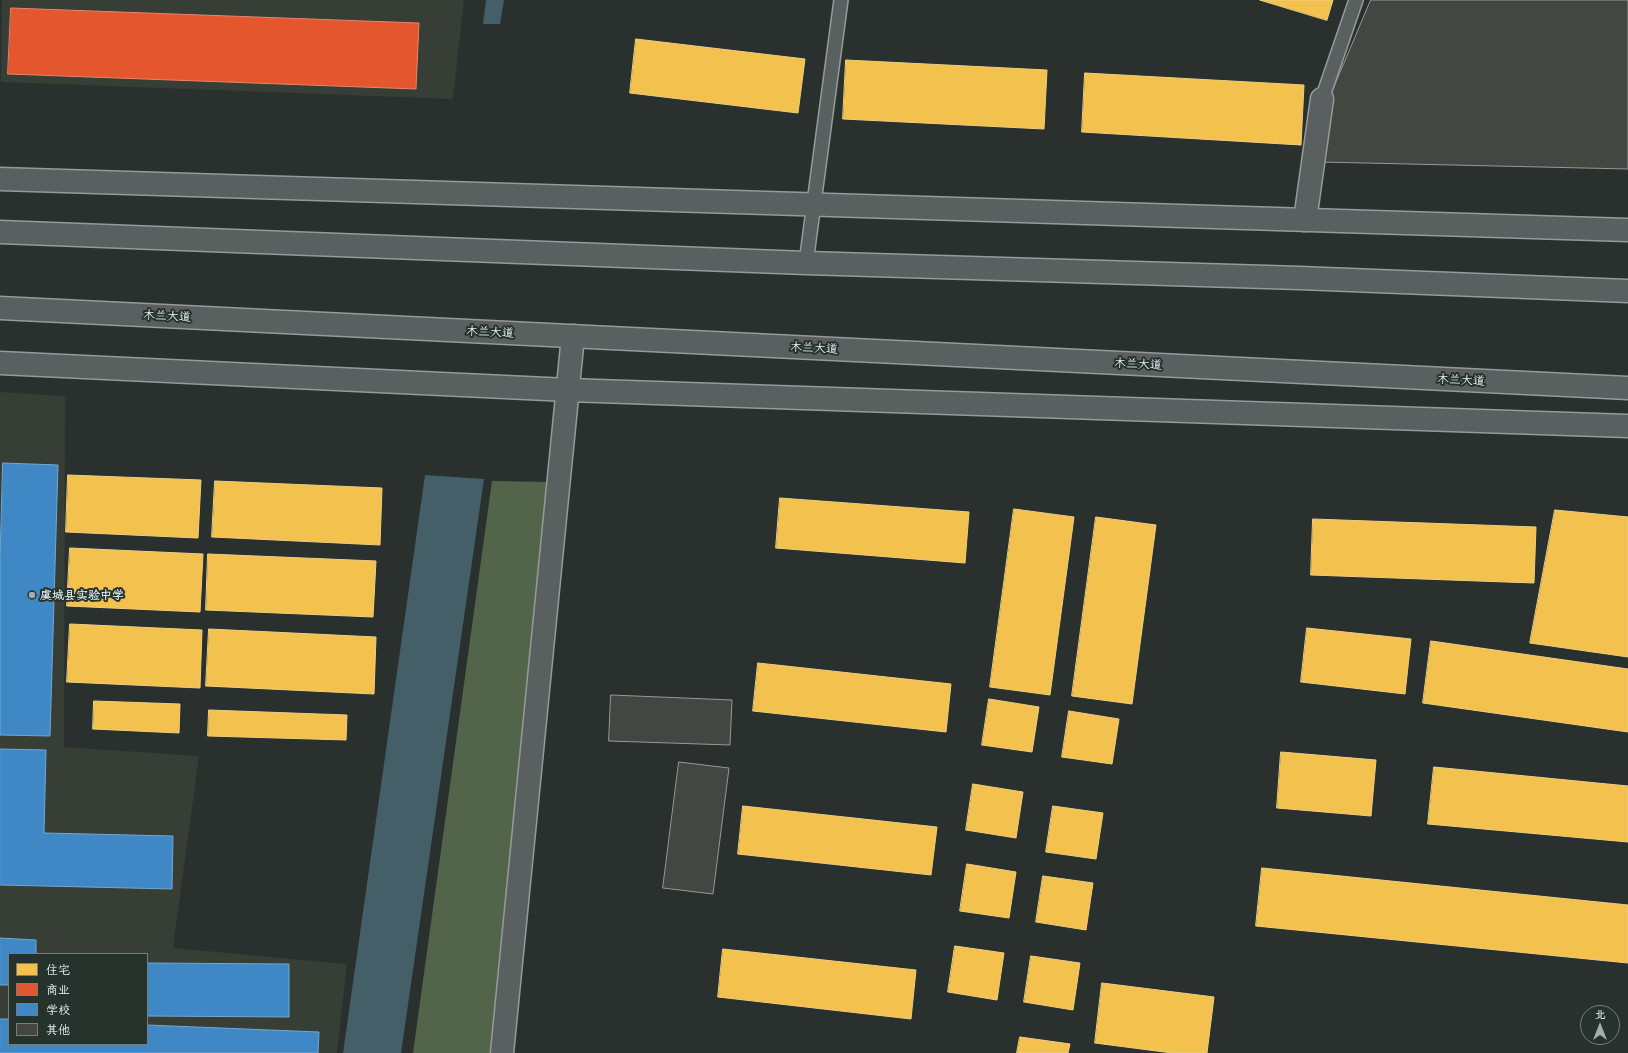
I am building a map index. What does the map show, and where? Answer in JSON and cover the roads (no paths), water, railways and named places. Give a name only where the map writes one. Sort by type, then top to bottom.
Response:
[{"type":"main road","points":[[1305,220],[1322,99]]},
{"type":"main road","points":[[0,179],[1628,230]]},
{"type":"main road","points":[[0,232],[806,263],[1300,278],[1628,291]]},
{"type":"main road","name":"木兰大道","points":[[0,308],[1628,388]]},
{"type":"main road","points":[[502,1053],[573,336]]},
{"type":"main road","points":[[0,363],[568,390],[1628,426]]},
{"type":"lane","points":[[806,263],[841,0]]},
{"type":"lane","points":[[1322,99],[1356,0]]},
{"type":"water","points":[[486,0],[504,0],[500,24],[483,24]]},
{"type":"water","points":[[425,475],[484,479],[401,1053],[343,1053]]},
{"type":"place","name":"虞城县实验中学","points":[[32,595]]}]
